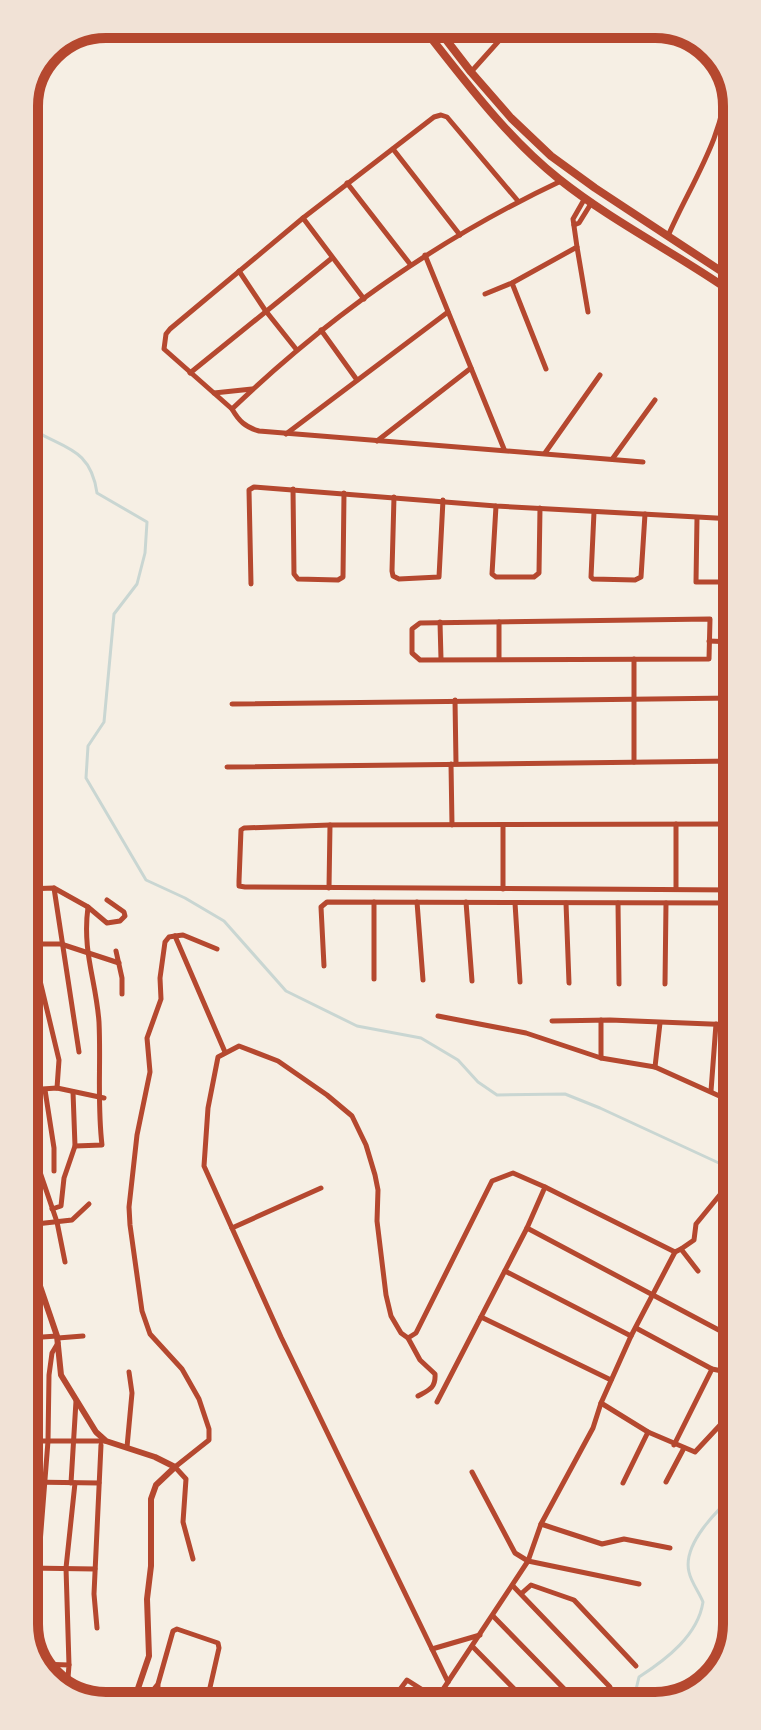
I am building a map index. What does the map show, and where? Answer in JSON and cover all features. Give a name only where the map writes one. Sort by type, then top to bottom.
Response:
[{"type":"highway","points":[[431,38],[478,97],[561,181],[723,287]]},
{"type":"highway","points":[[445,38],[511,118],[551,156],[723,272]]},
{"type":"street","points":[[471,72],[501,38]]},
{"type":"street","points":[[668,236],[723,115]]},
{"type":"street","points":[[518,201],[447,117],[434,117],[239,271],[166,334],[164,349],[249,428],[286,434],[643,462]]},
{"type":"street","points":[[393,149],[460,235]]},
{"type":"street","points":[[232,409],[296,349],[410,264],[518,201],[561,181]]},
{"type":"street","points":[[347,183],[410,264]]},
{"type":"street","points":[[588,312],[573,219],[589,200]]},
{"type":"street","points":[[303,218],[364,299]]},
{"type":"street","points":[[485,294],[512,283],[577,247]]},
{"type":"street","points":[[425,255],[504,449]]},
{"type":"street","points":[[190,373],[332,258]]},
{"type":"street","points":[[239,271],[296,349]]},
{"type":"street","points":[[512,283],[546,369]]},
{"type":"street","points":[[286,434],[448,312]]},
{"type":"street","points":[[321,330],[357,380]]},
{"type":"street","points":[[376,441],[471,368]]},
{"type":"street","points":[[544,454],[600,375]]},
{"type":"street","points":[[213,393],[253,389]]},
{"type":"street","points":[[613,459],[655,400]]},
{"type":"street","points":[[251,584],[249,490],[254,487],[496,506],[723,519]]},
{"type":"street","points":[[293,489],[294,574],[298,579],[338,580],[343,577],[344,493]]},
{"type":"street","points":[[394,497],[392,571],[393,576],[399,579],[439,577],[443,500]]},
{"type":"street","points":[[496,506],[492,574],[496,577],[537,575],[540,508]]},
{"type":"street","points":[[594,512],[593,579],[635,580],[641,577],[645,514]]},
{"type":"street","points":[[697,518],[696,582],[723,582]]},
{"type":"street","points":[[710,619],[709,659],[441,659],[415,658],[412,653],[412,629],[415,625],[499,622],[710,619]]},
{"type":"street","points":[[440,622],[441,659]]},
{"type":"street","points":[[499,622],[499,659]]},
{"type":"street","points":[[709,641],[723,642]]},
{"type":"street","points":[[634,659],[634,762]]},
{"type":"street","points":[[232,704],[723,698]]},
{"type":"street","points":[[452,825],[455,700]]},
{"type":"street","points":[[227,767],[723,761]]},
{"type":"street","points":[[676,824],[676,889]]},
{"type":"street","points":[[723,824],[330,825],[242,829],[239,886],[723,890]]},
{"type":"street","points":[[329,888],[330,825]]},
{"type":"street","points":[[503,825],[503,889]]},
{"type":"street","points":[[38,890],[54,888],[88,907],[107,923],[120,921],[125,916],[124,912],[107,900]]},
{"type":"street","points":[[54,888],[79,1052]]},
{"type":"street","points":[[324,966],[323,905],[327,902],[722,903],[722,985]]},
{"type":"street","points":[[374,902],[374,979]]},
{"type":"street","points":[[417,902],[423,980]]},
{"type":"street","points":[[466,902],[472,981]]},
{"type":"street","points":[[515,903],[520,982]]},
{"type":"street","points":[[566,903],[569,983]]},
{"type":"street","points":[[618,903],[619,984]]},
{"type":"street","points":[[665,984],[666,903]]},
{"type":"street","points":[[75,1146],[102,1145],[99,1019],[87,951],[88,907]]},
{"type":"street","points":[[137,1692],[149,1656],[147,1599],[151,1566],[151,1499],[156,1485],[209,1440],[210,1434],[199,1399],[182,1369],[150,1334],[142,1311],[129,1207],[137,1135],[150,1072],[147,1038],[161,999],[160,978],[165,942],[169,937],[183,935],[217,949]]},
{"type":"street","points":[[175,936],[225,1052]]},
{"type":"street","points":[[38,944],[61,944],[119,963]]},
{"type":"street","points":[[116,951],[122,994]]},
{"type":"street","points":[[38,976],[59,1060],[57,1088]]},
{"type":"street","points":[[438,1016],[526,1033],[601,1058],[655,1067],[723,1098]]},
{"type":"street","points":[[601,1020],[601,1058]]},
{"type":"street","points":[[552,1021],[723,1024]]},
{"type":"street","points":[[655,1067],[660,1023]]},
{"type":"street","points":[[711,1092],[716,1024]]},
{"type":"street","points":[[418,1396],[431,1389],[436,1381],[435,1374],[420,1360],[391,1316],[377,1221],[378,1190],[366,1145],[352,1116],[278,1061],[239,1046],[225,1052],[216,1061],[202,1160],[281,1337],[448,1682]]},
{"type":"street","points":[[38,1077],[54,1148],[54,1171]]},
{"type":"street","points":[[38,1090],[57,1088],[101,1098]]},
{"type":"street","points":[[52,1209],[61,1206],[64,1178],[75,1146],[73,1092]]},
{"type":"street","points":[[38,1167],[57,1222],[65,1262]]},
{"type":"street","points":[[408,1338],[416,1333],[492,1181],[502,1175],[513,1173],[536,1181],[678,1251],[698,1271]]},
{"type":"street","points":[[437,1402],[545,1187]]},
{"type":"street","points":[[232,1228],[321,1188]]},
{"type":"street","points":[[441,1692],[528,1561],[541,1524],[593,1428],[631,1336],[678,1251],[694,1240],[696,1224],[723,1191]]},
{"type":"street","points":[[38,1224],[72,1220],[89,1204]]},
{"type":"street","points":[[527,1228],[723,1332]]},
{"type":"street","points":[[505,1271],[631,1336]]},
{"type":"street","points":[[38,1280],[58,1339],[61,1375],[104,1443],[95,1569],[97,1628]]},
{"type":"street","points":[[38,1299],[44,1298]]},
{"type":"street","points":[[481,1317],[611,1380]]},
{"type":"street","points":[[636,1328],[712,1369],[723,1371]]},
{"type":"street","points":[[38,1338],[83,1336]]},
{"type":"street","points":[[38,1624],[38,1569],[48,1441],[49,1375],[52,1353],[58,1339]]},
{"type":"street","points":[[674,1445],[712,1369]]},
{"type":"street","points":[[127,1447],[132,1393],[129,1372]]},
{"type":"street","points":[[67,1679],[66,1568],[76,1398]]},
{"type":"street","points":[[601,1403],[648,1432],[696,1453],[723,1423]]},
{"type":"street","points":[[623,1483],[648,1432]]},
{"type":"street","points":[[38,1441],[73,1440],[127,1447],[175,1467],[186,1479],[183,1522],[193,1559]]},
{"type":"street","points":[[666,1482],[684,1448]]},
{"type":"street","points":[[472,1472],[515,1553],[528,1561],[639,1584]]},
{"type":"street","points":[[38,1483],[99,1483]]},
{"type":"street","points":[[541,1524],[602,1544],[624,1539],[670,1548]]},
{"type":"street","points":[[38,1569],[95,1569]]},
{"type":"street","points":[[522,1593],[531,1585],[568,1596],[636,1666]]},
{"type":"street","points":[[513,1586],[610,1687]]},
{"type":"street","points":[[493,1616],[567,1692]]},
{"type":"street","points":[[158,1692],[175,1629],[215,1640],[219,1648],[209,1692]]},
{"type":"street","points":[[432,1649],[481,1634]]},
{"type":"street","points":[[472,1646],[517,1692]]},
{"type":"street","points":[[53,1666],[69,1669]]},
{"type":"street","points":[[398,1692],[407,1680],[423,1692]]},
{"type":"street","points":[[152,1692],[158,1684]]},
{"type":"waterway","points":[[38,433],[80,456],[93,477],[97,493],[147,522],[145,553],[137,584],[114,614],[104,722],[88,746],[86,778],[146,880],[224,921],[286,991],[357,1026],[421,1038],[458,1060],[478,1082],[497,1095],[565,1094],[723,1167]]},
{"type":"waterway","points":[[635,1692],[639,1677],[680,1645],[695,1625],[703,1602],[691,1580],[688,1561],[696,1539],[723,1505]]}]
